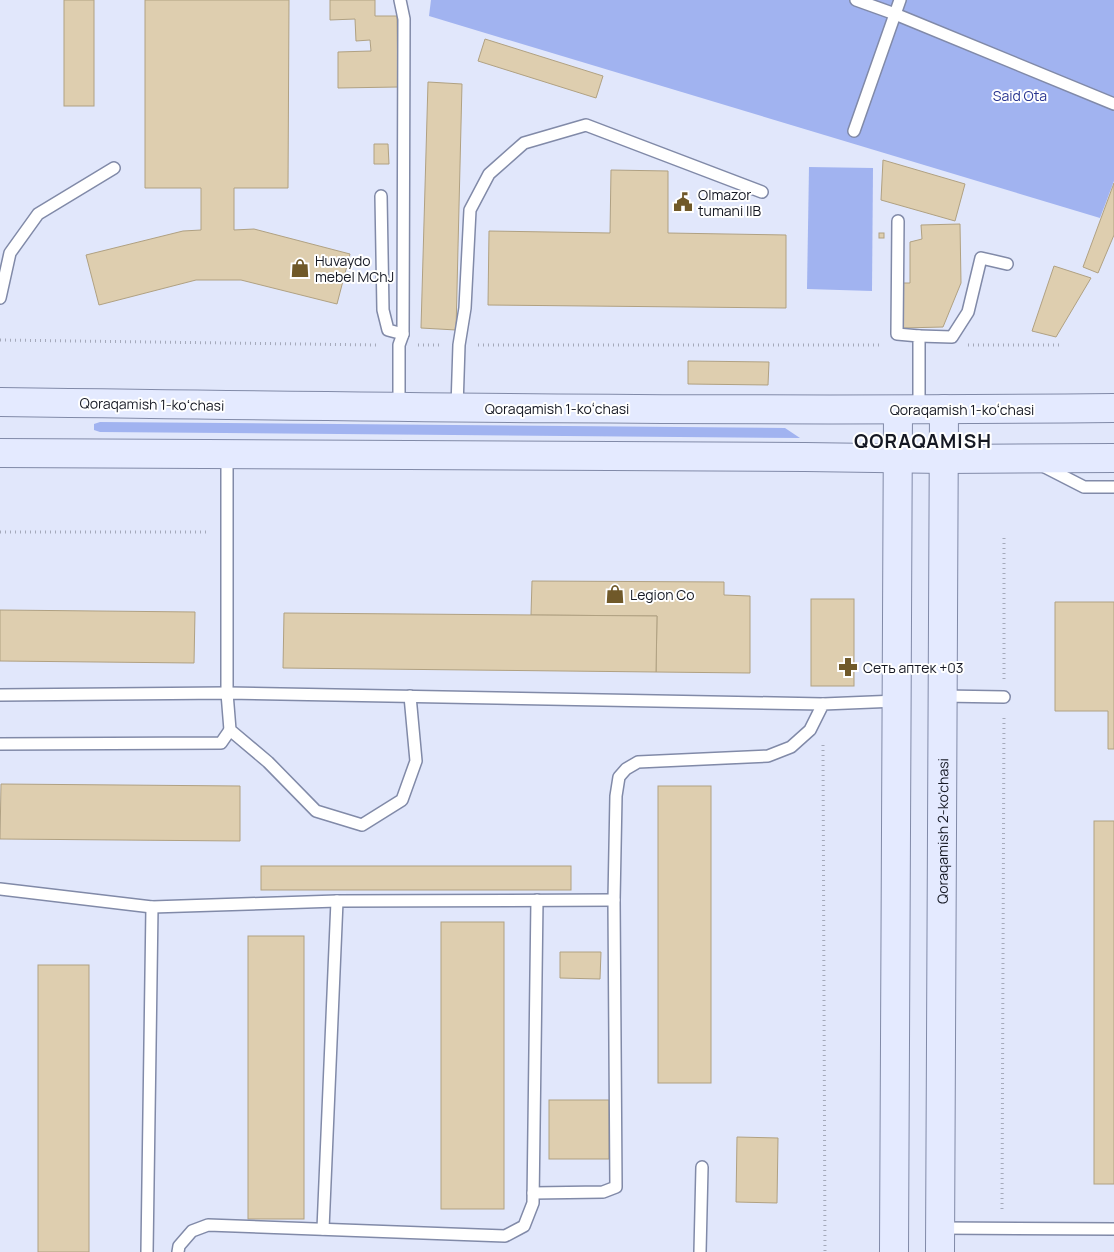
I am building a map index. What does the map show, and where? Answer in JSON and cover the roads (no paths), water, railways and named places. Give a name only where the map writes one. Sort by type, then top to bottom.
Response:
[{"type":"main road","name":"Qoraqamish 1-koʻchasi","points":[[0,402],[399,408],[1114,408]]},
{"type":"main road","points":[[894,1252],[898,458],[920,409]]},
{"type":"main road","name":"Qoraqamish 2-ko'chasi","points":[[920,409],[944,459],[940,1240]]},
{"type":"main road","points":[[0,453],[944,459],[1114,458]]},
{"type":"lane","points":[[399,408],[404,18],[400,0]]},
{"type":"lane","points":[[856,0],[895,14],[1114,104]]},
{"type":"lane","points":[[854,132],[900,0]]},
{"type":"lane","points":[[457,408],[459,345],[465,308],[470,210],[489,174],[524,143],[586,125],[762,192]]},
{"type":"lane","points":[[0,298],[10,253],[38,214],[114,168]]},
{"type":"lane","points":[[381,196],[382,310],[388,330],[401,340]]},
{"type":"lane","points":[[898,221],[897,334],[919,341],[952,337],[968,312],[981,258],[1007,264]]},
{"type":"lane","points":[[919,341],[920,409]]},
{"type":"lane","points":[[0,744],[220,743],[230,730],[227,693],[227,454]]},
{"type":"lane","points":[[1029,459],[1084,487],[1114,487]]},
{"type":"lane","points":[[0,695],[227,693],[822,704],[897,701]]},
{"type":"lane","points":[[230,730],[268,762],[316,811],[362,825],[402,800],[416,761],[410,696]]},
{"type":"lane","points":[[943,696],[1004,697]]},
{"type":"lane","points":[[533,1193],[602,1192],[616,1187],[614,900],[616,796],[620,777],[626,769],[638,762],[768,756],[791,747],[810,730],[822,704]]},
{"type":"lane","points":[[0,889],[152,907],[338,901],[614,900]]},
{"type":"lane","points":[[178,1252],[179,1246],[192,1231],[208,1225],[505,1236],[524,1226],[533,1203],[537,900]]},
{"type":"lane","points":[[323,1228],[338,901]]},
{"type":"lane","points":[[147,1252],[152,907]]},
{"type":"lane","points":[[700,1252],[702,1167]]},
{"type":"lane","points":[[940,1240],[1002,1228],[1114,1229]]},
{"type":"place","name":"Olmazor tumani IIB","points":[[683,202]]},
{"type":"place","name":"Huvaydo mebel MChJ","points":[[300,268]]},
{"type":"place","name":"Legion Co","points":[[615,594]]},
{"type":"place","name":"Сеть аптек +03","points":[[848,667]]},
{"type":"district","name":"QORAQAMISH","points":[[923,441]]},
{"type":"park label","name":"Said Ota","points":[[1020,95]]}]
